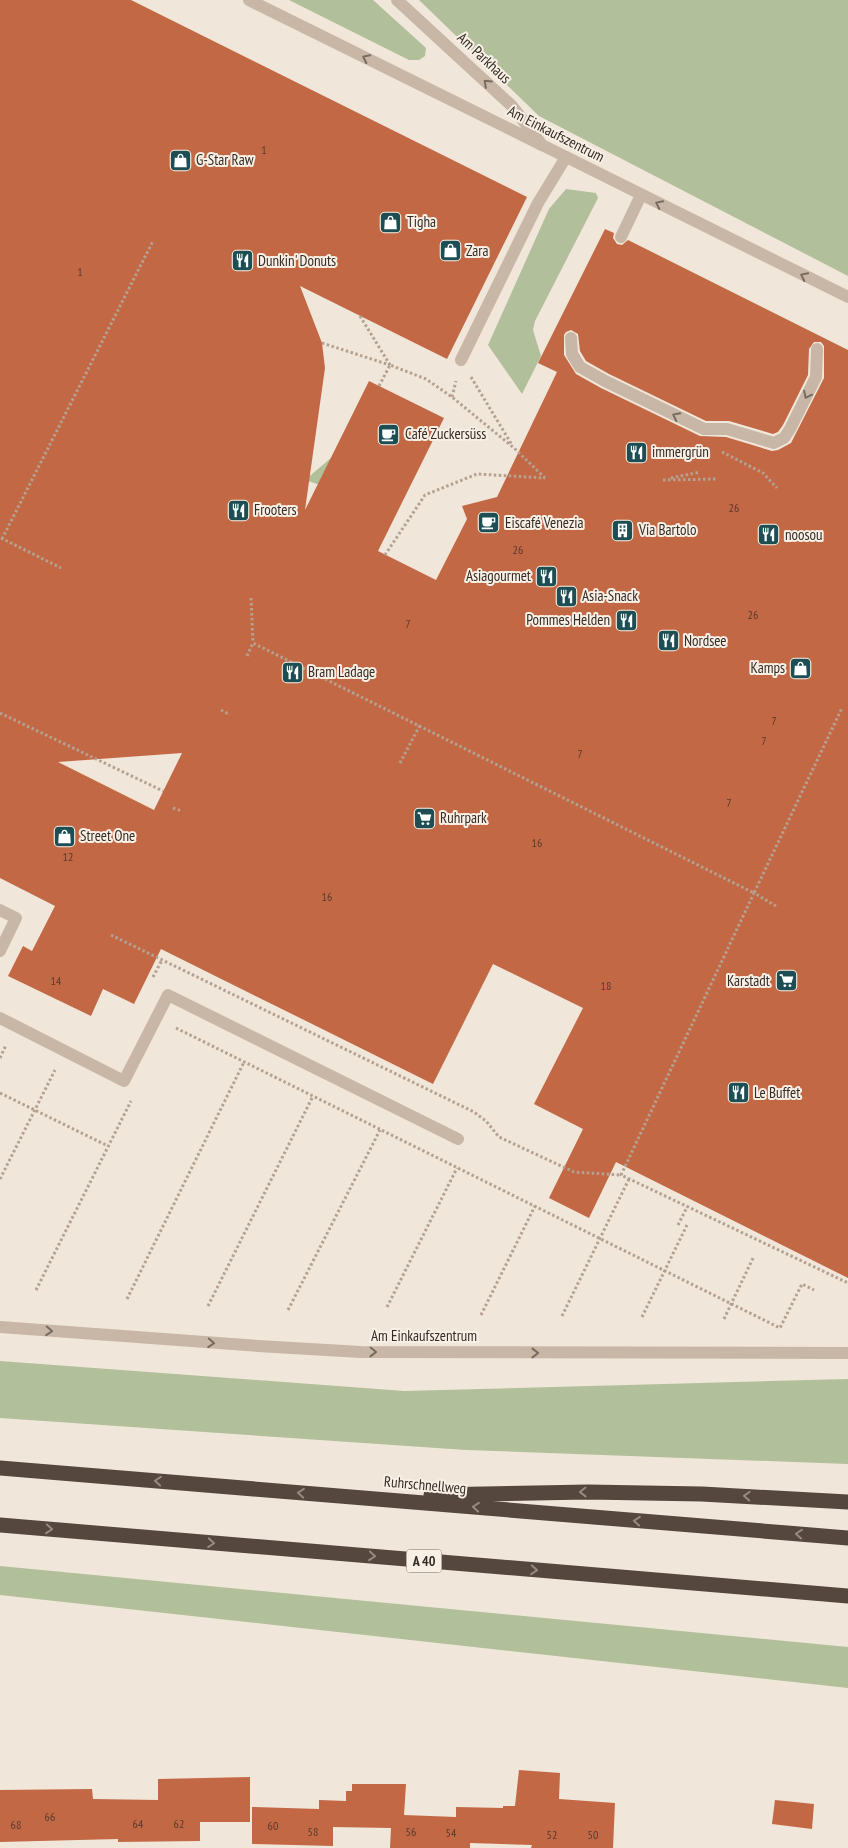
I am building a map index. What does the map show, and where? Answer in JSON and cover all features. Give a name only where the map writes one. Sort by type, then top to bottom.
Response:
[{"type":"highway","name":"Ruhrschnellweg","points":[[0,1468],[848,1538]]},
{"type":"highway","points":[[350,1496],[588,1492],[702,1494],[848,1502]]},
{"type":"highway","name":"A 40","points":[[0,1525],[848,1596]]},
{"type":"street","name":"Am Einkaufszentrum","points":[[250,0],[848,297]]},
{"type":"street","name":"Am Parkhaus","points":[[398,0],[512,106],[542,145]]},
{"type":"street","points":[[461,360],[538,203],[566,157]]},
{"type":"street","points":[[621,237],[640,195]]},
{"type":"street","points":[[571,338],[572,354],[580,367],[605,381],[704,429],[727,429],[774,443],[784,438],[816,376],[817,349]]},
{"type":"street","points":[[0,910],[16,918],[0,951]]},
{"type":"street","points":[[0,1018],[124,1081],[168,995],[458,1139]]},
{"type":"street","name":"Am Einkaufszentrum","points":[[0,1327],[361,1352],[848,1353]]},
{"type":"path","points":[[60,568],[1,538],[152,241]]},
{"type":"path","points":[[360,316],[390,365]]},
{"type":"path","points":[[322,342],[426,379],[452,397],[514,448],[546,478],[477,474],[425,495],[385,555]]},
{"type":"path","points":[[452,397],[461,360]]},
{"type":"path","points":[[461,360],[514,448]]},
{"type":"path","points":[[379,386],[390,365]]},
{"type":"path","points":[[721,452],[763,473],[778,488]]},
{"type":"path","points":[[700,472],[663,480],[717,479]]},
{"type":"path","points":[[252,598],[253,643]]},
{"type":"path","points":[[247,656],[256,637]]},
{"type":"path","points":[[253,643],[420,725],[754,893],[776,906]]},
{"type":"path","points":[[621,1175],[842,708]]},
{"type":"path","points":[[220,710],[230,715]]},
{"type":"path","points":[[0,713],[163,791]]},
{"type":"path","points":[[400,763],[420,725]]},
{"type":"path","points":[[173,808],[182,811]]},
{"type":"path","points":[[111,935],[474,1112],[499,1137],[574,1172],[621,1175],[848,1283]]},
{"type":"path","points":[[150,984],[162,960]]},
{"type":"path","points":[[156,1018],[780,1328],[802,1284],[814,1290]]},
{"type":"path","points":[[0,1058],[8,1041]]},
{"type":"path","points":[[127,1299],[244,1062]]},
{"type":"path","points":[[0,1179],[57,1065]]},
{"type":"path","points":[[0,1093],[108,1146]]},
{"type":"path","points":[[36,1290],[134,1094]]},
{"type":"path","points":[[208,1306],[313,1096]]},
{"type":"path","points":[[288,1310],[380,1130]]},
{"type":"path","points":[[387,1307],[457,1168]]},
{"type":"path","points":[[562,1316],[629,1179]]},
{"type":"path","points":[[481,1315],[535,1206]]},
{"type":"path","points":[[678,1225],[686,1207]]},
{"type":"path","points":[[642,1317],[687,1224]]},
{"type":"path","points":[[724,1319],[754,1256]]},
{"type":"green space","points":[[289,0],[373,0],[426,48],[425,56],[419,60],[409,60]]},
{"type":"green space","points":[[419,0],[848,0],[848,276],[539,116]]},
{"type":"green space","points":[[566,189],[596,193],[598,198],[535,321],[533,330],[541,356],[522,394],[488,345],[549,209]]},
{"type":"green space","points":[[337,453],[323,486],[305,480]]},
{"type":"green space","points":[[0,1361],[404,1391],[848,1379],[848,1464],[466,1450],[0,1418]]},
{"type":"green space","points":[[0,1566],[848,1647],[848,1688],[0,1595]]},
{"type":"building","name":"Ruhrpark","points":[[0,0],[131,0],[527,197],[447,359],[300,286],[322,343],[325,368],[305,510],[369,381],[444,418],[378,551],[436,580],[467,519],[462,506],[497,497],[557,372],[538,363],[605,229],[614,233],[613,238],[617,244],[622,245],[628,240],[848,350],[848,1278],[616,1162],[589,1218],[549,1198],[583,1129],[534,1104],[583,1008],[493,964],[433,1084],[161,949],[134,1004],[103,989],[91,1016],[8,976],[23,946],[32,951],[55,906],[0,878]],"holes":[[[571,330],[578,334],[580,351],[586,361],[609,374],[706,421],[729,421],[773,434],[778,432],[783,425],[808,375],[809,349],[814,342],[821,342],[824,346],[824,378],[791,443],[772,451],[726,437],[700,436],[576,374],[564,355],[564,335]],[[182,753],[154,810],[58,762]]]},
{"type":"building","points":[[519,1770],[560,1773],[559,1799],[615,1803],[613,1848],[531,1848],[532,1845],[470,1843],[470,1848],[390,1848],[391,1828],[333,1827],[333,1846],[252,1844],[252,1807],[319,1809],[319,1800],[346,1801],[346,1791],[352,1791],[352,1784],[406,1784],[404,1815],[456,1817],[456,1807],[503,1808],[503,1806],[515,1806]]},
{"type":"building","points":[[250,1777],[250,1822],[200,1822],[200,1841],[118,1842],[118,1839],[0,1842],[0,1790],[92,1789],[93,1799],[158,1800],[158,1779]]},
{"type":"building","points":[[775,1800],[814,1804],[812,1829],[772,1824]]},
{"type":"place","name":"G-Star Raw","points":[[180,160]]},
{"type":"place","name":"Tigha","points":[[391,222]]},
{"type":"place","name":"Zara","points":[[450,251]]},
{"type":"place","name":"Dunkin' Donuts","points":[[242,261]]},
{"type":"place","name":"Café Zuckersüss","points":[[389,434]]},
{"type":"place","name":"immergrün","points":[[636,452]]},
{"type":"place","name":"Frooters","points":[[238,510]]},
{"type":"place","name":"Eiscafé Venezia","points":[[489,523]]},
{"type":"place","name":"Via Bartolo","points":[[623,530]]},
{"type":"place","name":"noosou","points":[[769,535]]},
{"type":"place","name":"Asiagourmet","points":[[547,576]]},
{"type":"place","name":"Asia-Snack","points":[[566,596]]},
{"type":"place","name":"Pommes Helden","points":[[626,620]]},
{"type":"place","name":"Nordsee","points":[[668,641]]},
{"type":"place","name":"Kamps","points":[[801,668]]},
{"type":"place","name":"Bram Ladage","points":[[292,672]]},
{"type":"place","name":"Ruhrpark","points":[[424,818]]},
{"type":"place","name":"Street One","points":[[64,836]]},
{"type":"place","name":"Karstadt","points":[[786,981]]},
{"type":"place","name":"Le Buffet","points":[[738,1093]]}]
